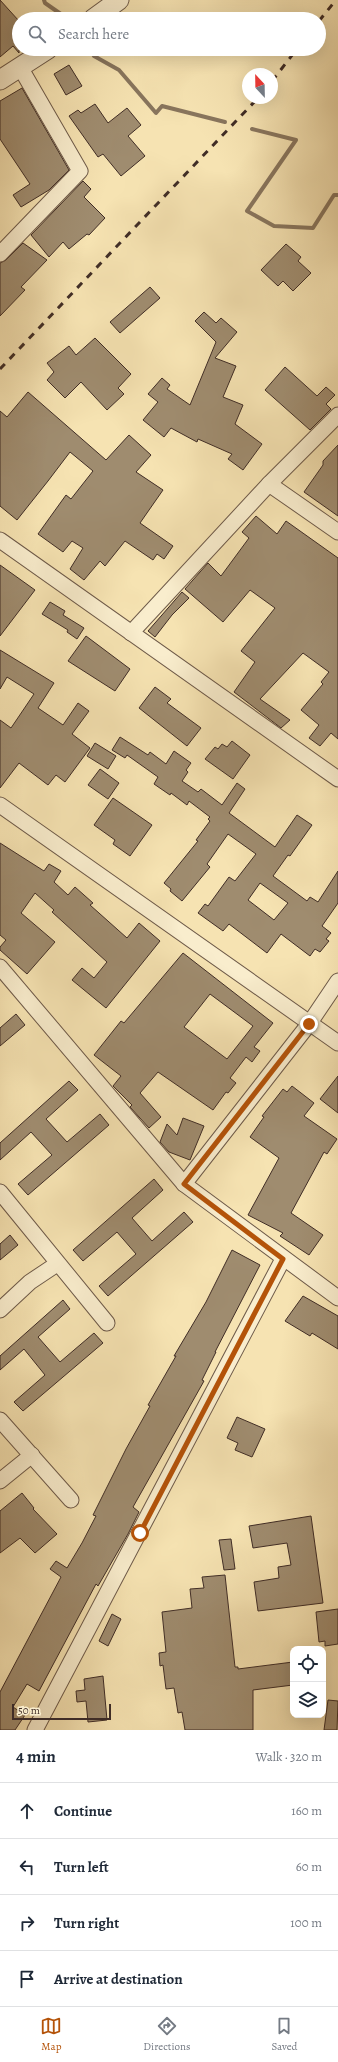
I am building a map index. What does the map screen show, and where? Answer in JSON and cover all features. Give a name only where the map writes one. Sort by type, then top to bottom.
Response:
[{"type":"street","points":[[102,12],[119,0]]},
{"type":"street","points":[[0,80],[37,56]]},
{"type":"street","points":[[0,254],[80,171],[20,67]]},
{"type":"street","points":[[131,633],[269,484],[338,415]]},
{"type":"street","points":[[269,484],[338,532]]},
{"type":"street","points":[[0,540],[338,779]]},
{"type":"street","points":[[0,805],[338,1043]]},
{"type":"street","points":[[0,967],[184,1184],[283,1259],[338,1298]]},
{"type":"street","points":[[184,1184],[309,1024],[338,981]]},
{"type":"street","points":[[0,1192],[57,1264],[107,1323]]},
{"type":"street","points":[[35,1730],[283,1259]]},
{"type":"street","points":[[0,1310],[30,1282],[57,1264]]},
{"type":"street","points":[[0,1420],[72,1500]]},
{"type":"street","points":[[0,1481],[32,1455]]},
{"type":"building","points":[[0,0],[12,13],[12,47],[0,57]]},
{"type":"building","points":[[69,65],[82,86],[66,95],[54,74]]},
{"type":"building","points":[[22,88],[69,170],[49,190],[21,207],[13,195],[30,184],[0,139],[0,101]]},
{"type":"building","points":[[95,104],[108,123],[127,108],[141,125],[128,136],[145,156],[121,176],[103,154],[98,157],[69,116],[78,110],[81,113]]},
{"type":"building","points":[[83,181],[91,189],[84,197],[105,218],[89,235],[87,234],[69,249],[63,242],[49,257],[31,235]]},
{"type":"building","points":[[23,243],[47,260],[21,287],[25,290],[0,316],[0,263],[6,260]]},
{"type":"building","points":[[286,244],[301,257],[298,261],[311,273],[293,291],[283,281],[278,286],[261,270]]},
{"type":"building","points":[[150,287],[160,298],[120,333],[110,322]]},
{"type":"building","points":[[204,312],[216,323],[221,318],[237,332],[215,358],[236,366],[223,397],[243,405],[235,424],[262,444],[243,470],[228,459],[232,454],[198,439],[197,442],[171,428],[164,437],[143,420],[158,402],[148,394],[162,378],[170,385],[167,389],[190,405],[216,342],[195,321]]},
{"type":"building","points":[[95,338],[131,374],[118,388],[124,394],[107,410],[81,382],[65,398],[47,380],[54,372],[47,363],[69,346],[76,355]]},
{"type":"building","points":[[285,367],[317,396],[326,387],[335,395],[326,404],[331,409],[310,430],[265,390]]},
{"type":"building","points":[[28,392],[106,460],[129,435],[151,455],[136,472],[163,490],[140,523],[173,546],[164,559],[157,554],[153,560],[125,541],[105,566],[100,561],[84,580],[70,569],[83,548],[72,541],[63,552],[38,534],[66,495],[71,499],[93,471],[70,452],[17,520],[0,506],[0,411],[7,417]]},
{"type":"building","points":[[338,445],[338,516],[304,492],[323,465],[323,461]]},
{"type":"building","points":[[256,516],[277,534],[286,521],[338,558],[338,739],[331,733],[320,746],[309,738],[319,725],[301,710],[323,684],[321,682],[329,672],[303,653],[260,699],[290,720],[281,728],[234,692],[255,662],[241,651],[275,608],[250,590],[223,622],[185,589],[208,563],[221,576],[249,538],[242,532]]},
{"type":"building","points":[[0,565],[35,590],[0,636]]},
{"type":"building","points":[[182,592],[189,598],[172,615],[155,637],[148,631]]},
{"type":"building","points":[[50,602],[65,611],[63,615],[84,628],[77,639],[67,632],[68,630],[42,614]]},
{"type":"building","points":[[86,636],[130,669],[115,691],[68,661]]},
{"type":"building","points":[[0,650],[54,683],[38,708],[63,725],[78,703],[89,711],[72,734],[90,748],[65,782],[56,775],[48,785],[19,763],[0,788],[0,720],[11,728],[34,694],[7,677],[0,689]]},
{"type":"building","points":[[155,687],[171,699],[167,703],[201,728],[187,746],[139,708]]},
{"type":"building","points":[[120,737],[148,755],[150,752],[166,764],[174,751],[191,763],[186,770],[188,772],[182,781],[198,792],[201,789],[222,805],[237,783],[245,789],[229,813],[275,847],[297,815],[312,825],[290,856],[288,855],[273,876],[307,901],[310,897],[318,902],[338,871],[338,903],[322,926],[331,933],[326,939],[329,941],[320,952],[315,949],[310,956],[281,934],[267,953],[229,924],[223,931],[198,913],[205,904],[208,906],[229,877],[235,881],[256,854],[228,834],[207,864],[210,867],[182,901],[170,891],[171,889],[164,883],[198,841],[196,840],[210,821],[208,819],[210,817],[189,801],[187,805],[171,793],[170,795],[154,784],[158,777],[127,755],[125,758],[112,750]],"holes":[[[260,883],[288,903],[274,920],[248,900]]]},
{"type":"building","points":[[232,741],[250,755],[233,779],[205,759],[215,747],[218,749],[222,744],[227,747]]},
{"type":"building","points":[[95,743],[116,756],[108,769],[87,756]]},
{"type":"building","points":[[100,769],[119,783],[108,799],[88,785]]},
{"type":"building","points":[[113,798],[152,825],[130,856],[113,844],[115,840],[94,825]]},
{"type":"building","points":[[0,843],[44,871],[49,864],[61,871],[54,882],[68,895],[75,887],[93,903],[90,905],[127,938],[139,923],[160,941],[106,1008],[72,980],[82,968],[94,978],[107,962],[52,912],[54,910],[35,893],[21,913],[55,942],[27,974],[0,950],[0,947],[6,940],[0,935]]},
{"type":"building","points":[[183,953],[273,1023],[254,1047],[260,1051],[252,1062],[246,1057],[230,1078],[236,1083],[228,1093],[226,1092],[213,1110],[158,1072],[140,1093],[161,1117],[149,1128],[130,1107],[132,1105],[113,1086],[121,1076],[94,1055],[121,1021],[124,1023]],"holes":[[[210,994],[253,1026],[227,1059],[184,1027]]]},
{"type":"building","points":[[16,1014],[25,1025],[0,1046],[0,1028]]},
{"type":"building","points":[[338,1076],[338,1113],[320,1099]]},
{"type":"building","points":[[69,1081],[78,1090],[46,1119],[67,1142],[100,1114],[109,1125],[28,1195],[18,1184],[52,1155],[31,1132],[0,1160],[0,1143]]},
{"type":"building","points":[[292,1086],[314,1103],[304,1116],[337,1139],[327,1154],[324,1152],[291,1213],[323,1235],[309,1255],[280,1236],[283,1233],[248,1215],[279,1158],[250,1137],[264,1117],[262,1116],[283,1089],[287,1092]]},
{"type":"building","points":[[183,1118],[204,1126],[190,1160],[169,1152],[160,1142],[167,1124],[177,1135]]},
{"type":"building","points":[[154,1179],[163,1190],[132,1218],[152,1241],[184,1212],[193,1222],[108,1296],[99,1286],[136,1254],[117,1232],[83,1261],[73,1250]]},
{"type":"building","points":[[10,1235],[18,1245],[0,1260],[0,1244]]},
{"type":"building","points":[[232,1250],[260,1265],[215,1352],[202,1380],[204,1381],[133,1507],[139,1512],[128,1534],[98,1586],[96,1584],[39,1691],[27,1684],[13,1707],[25,1715],[15,1730],[0,1730],[0,1692],[61,1577],[50,1569],[56,1561],[67,1568],[82,1543],[96,1516],[93,1515],[126,1449],[150,1406],[148,1405],[176,1356],[174,1356],[206,1302]]},
{"type":"building","points":[[303,1296],[338,1316],[338,1349],[312,1333],[310,1336],[285,1321]]},
{"type":"building","points":[[63,1300],[70,1309],[38,1337],[60,1362],[94,1333],[103,1343],[23,1411],[14,1402],[45,1375],[24,1349],[0,1370],[0,1356]]},
{"type":"building","points":[[237,1417],[265,1429],[252,1457],[235,1450],[238,1443],[227,1438]]},
{"type":"building","points":[[22,1493],[34,1508],[33,1509],[57,1534],[35,1553],[20,1538],[0,1553],[0,1511]]},
{"type":"building","points":[[311,1516],[323,1603],[258,1611],[254,1582],[279,1578],[278,1567],[291,1565],[287,1543],[253,1548],[249,1526]]},
{"type":"building","points":[[231,1539],[235,1569],[224,1570],[219,1540]]},
{"type":"building","points":[[225,1575],[235,1667],[238,1667],[238,1669],[290,1662],[290,1685],[253,1690],[253,1730],[185,1730],[182,1712],[178,1713],[174,1688],[166,1689],[163,1665],[160,1666],[159,1653],[166,1652],[162,1612],[192,1608],[190,1589],[204,1588],[202,1577]]},
{"type":"building","points":[[338,1609],[338,1644],[325,1646],[325,1641],[319,1642],[316,1612]]},
{"type":"building","points":[[112,1614],[121,1619],[108,1646],[99,1641]]},
{"type":"building","points":[[103,1676],[107,1720],[88,1722],[86,1701],[77,1702],[76,1691],[85,1690],[84,1679]]},
{"type":"building","points":[[328,1700],[338,1701],[337,1730],[324,1730]]},
{"type":"waterway","points":[[44,0],[45,3],[58,12]]},
{"type":"waterway","points":[[94,56],[119,70],[156,113],[162,106],[225,122]]},
{"type":"waterway","points":[[252,129],[296,140],[247,211],[274,226],[313,228],[334,195],[338,195]]},
{"type":"railway","points":[[326,12],[336,0]]},
{"type":"railway","points":[[278,73],[292,56]]},
{"type":"railway","points":[[0,369],[252,104]]},
{"type":"route","points":[[140,1533],[283,1259],[184,1184],[309,1024]]}]
